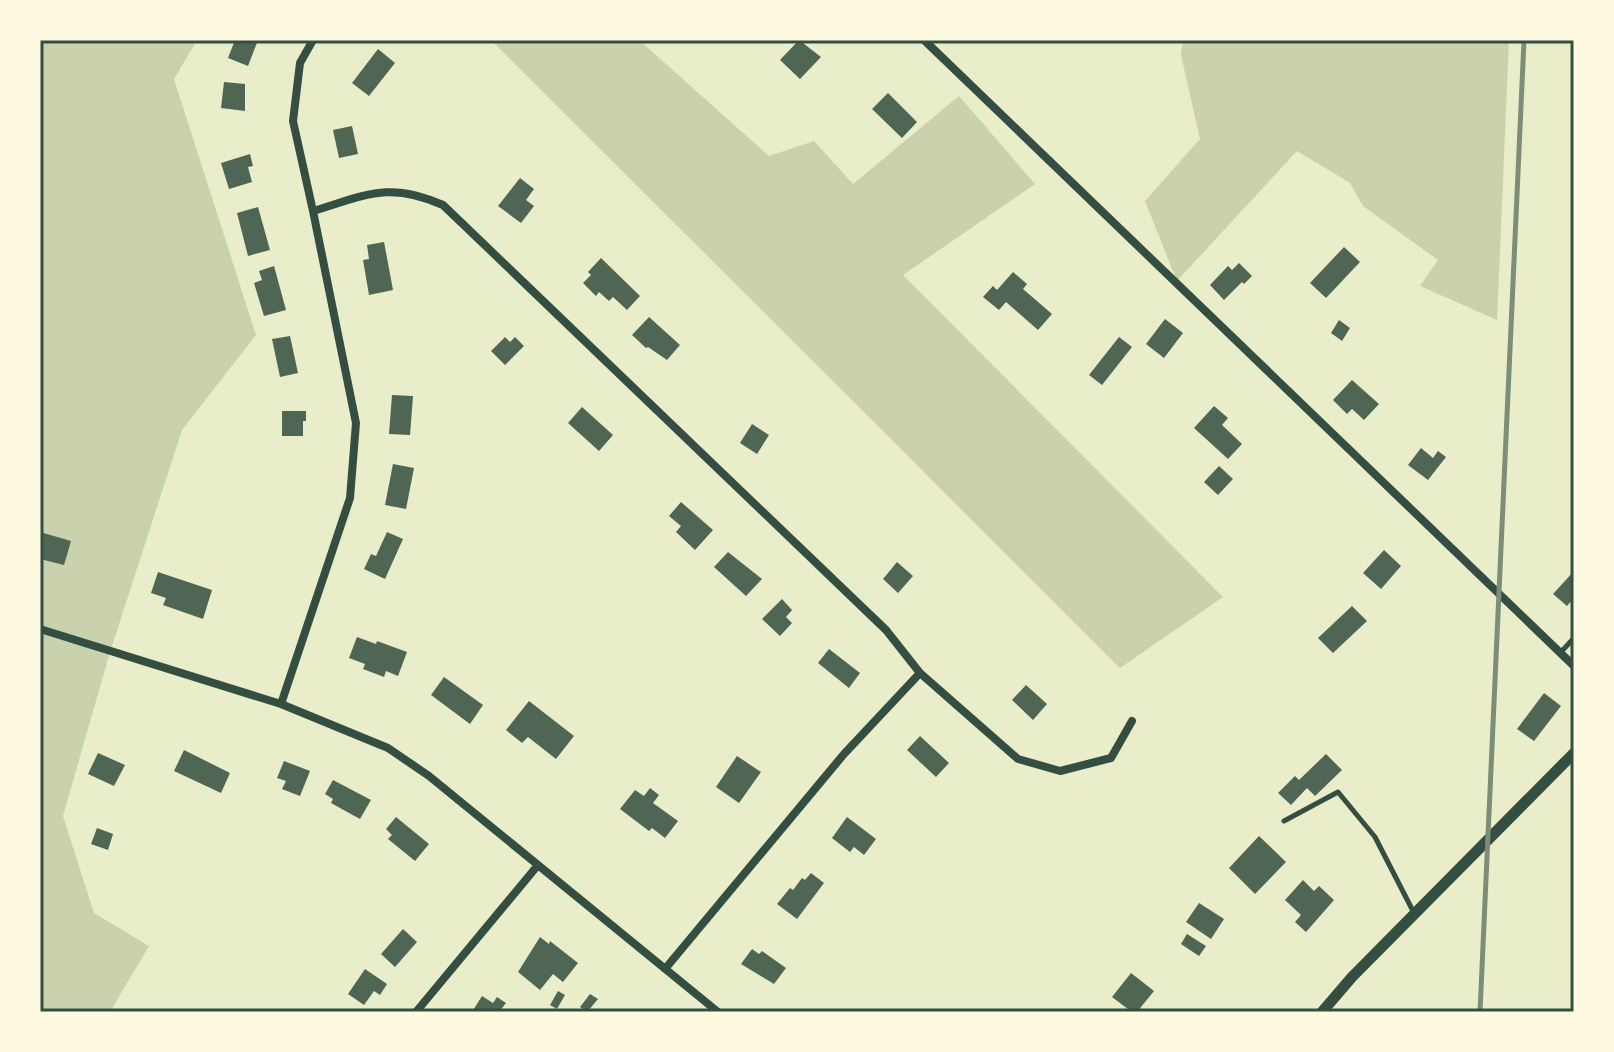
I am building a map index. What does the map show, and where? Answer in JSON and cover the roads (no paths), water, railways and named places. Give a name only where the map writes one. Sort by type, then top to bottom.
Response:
[{"type":"street","points":[[281,704],[350,498],[356,423],[293,121],[300,63],[313,40]]},
{"type":"street","points":[[924,40],[1574,666]]},
{"type":"street","points":[[313,211],[381,191],[417,194],[443,205],[886,630],[920,673],[1018,759],[1060,771],[1111,758],[1132,721]]},
{"type":"street","points":[[40,629],[281,704],[388,748],[429,776],[718,1012]]},
{"type":"street","points":[[665,969],[844,754],[920,673]]},
{"type":"street","points":[[1322,1012],[1352,977],[1574,753]]},
{"type":"street","points":[[416,1012],[538,865]]},
{"type":"lane","points":[[1560,653],[1574,638]]},
{"type":"lane","points":[[1284,821],[1338,792],[1375,837],[1414,914]]},
{"type":"railway","points":[[1480,1012],[1524,40]]}]
